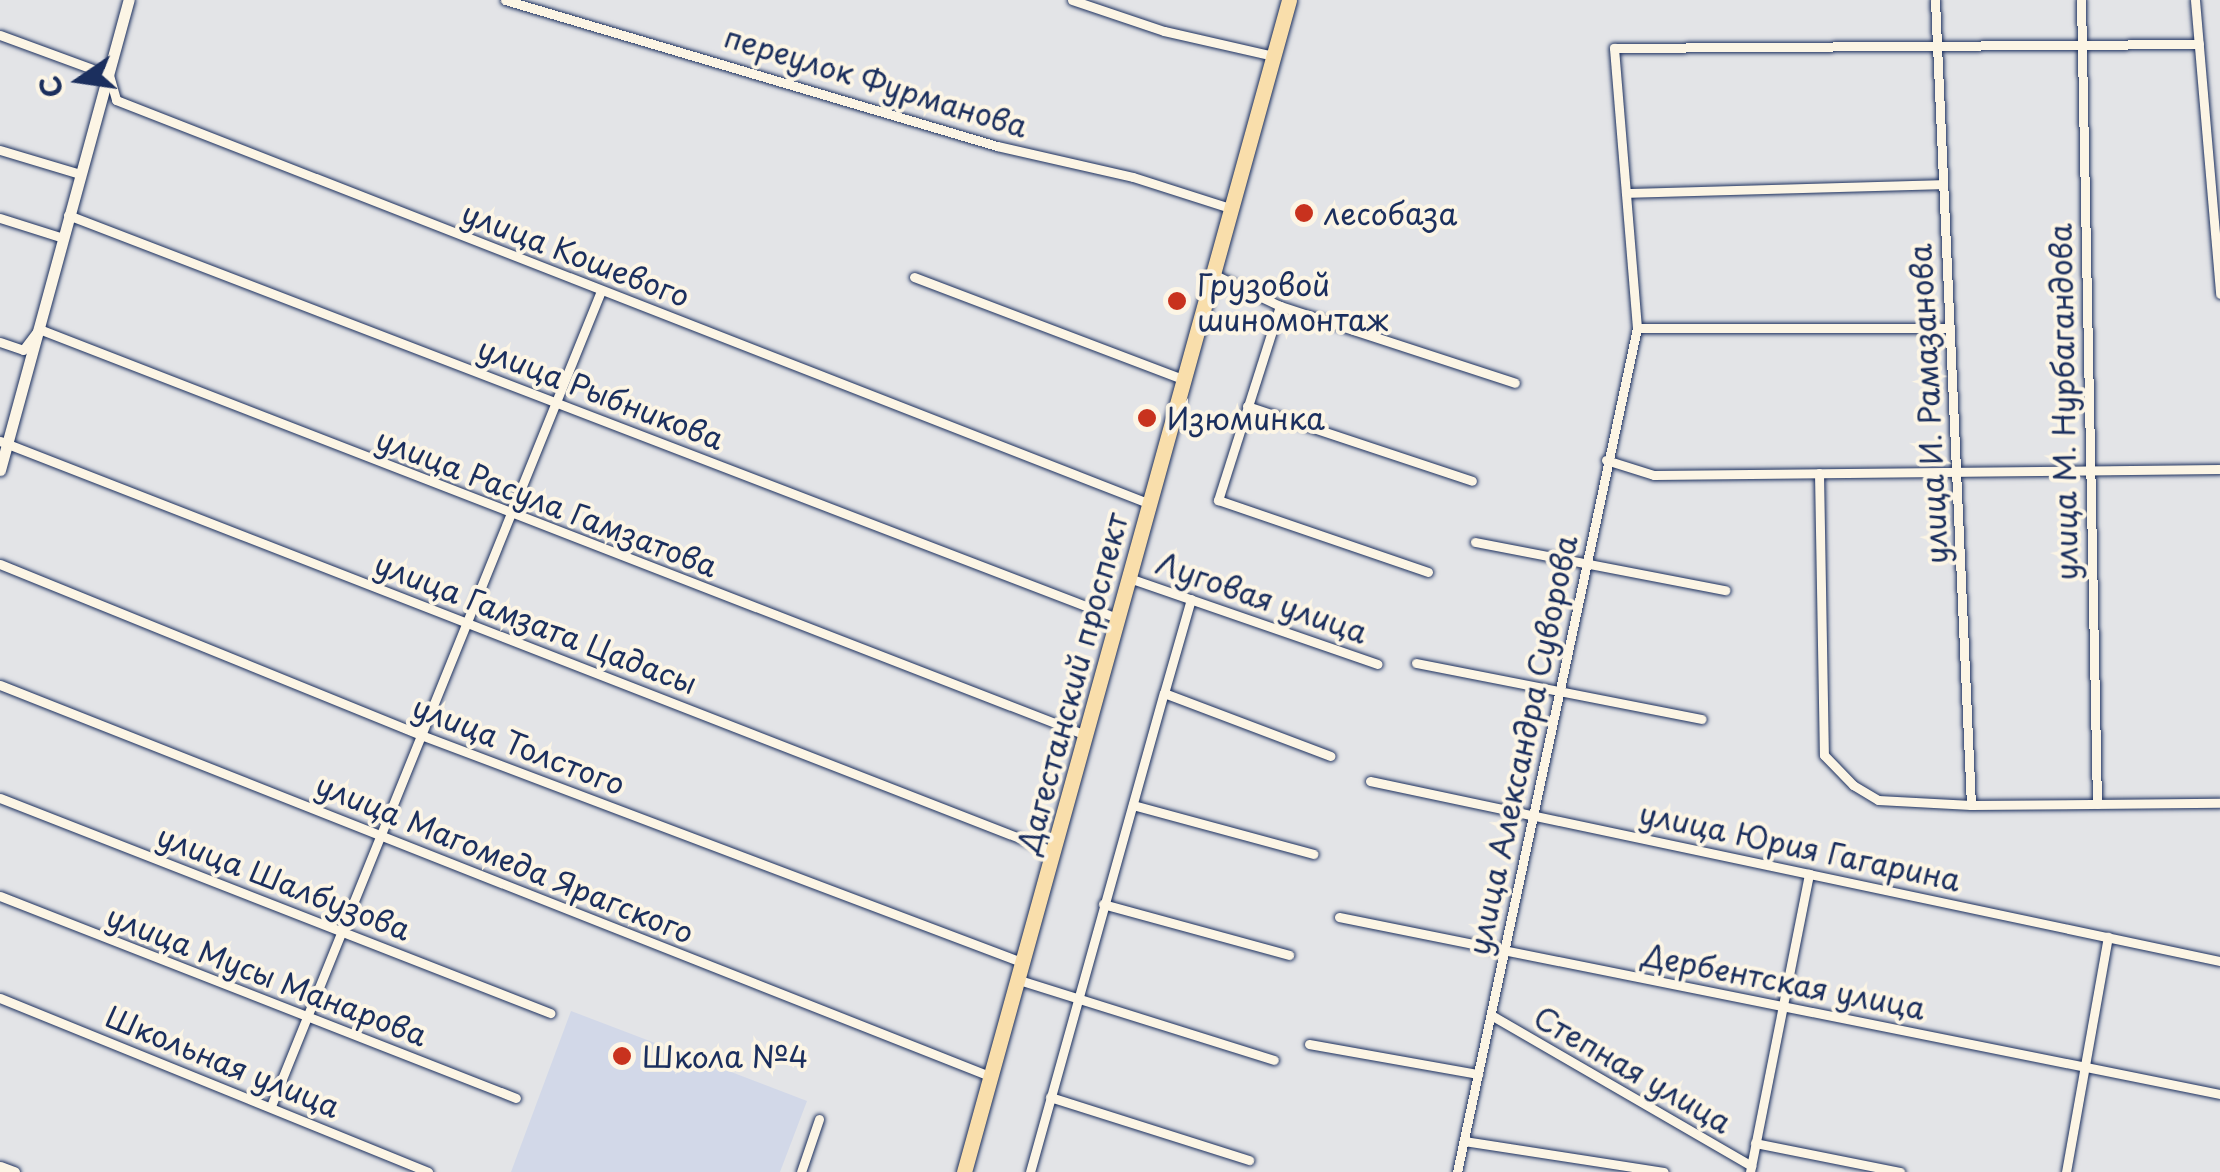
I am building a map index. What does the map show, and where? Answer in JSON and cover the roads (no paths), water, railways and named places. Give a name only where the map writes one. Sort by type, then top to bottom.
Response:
[{"type":"highway","name":"Дагестанский проспект","points":[[964,1172],[1288,0]]},
{"type":"street","points":[[0,470],[3,442],[39,329],[66,214],[129,0]]},
{"type":"street","name":"переулок Фурманова","points":[[505,0],[748,67],[997,146],[1133,177],[1233,208]]},
{"type":"street","points":[[1072,0],[1164,31],[1274,56]]},
{"type":"street","name":"улица И. Рамазанова","points":[[1936,0],[1971,805]]},
{"type":"street","name":"улица М. Нурбагандова","points":[[2080,0],[2097,804]]},
{"type":"street","points":[[2195,0],[2220,294]]},
{"type":"street","name":"улица Кошевого","points":[[0,35],[109,75],[116,100],[1150,504]]},
{"type":"street","points":[[1937,46],[2199,44]]},
{"type":"street","name":"улица Александра Суворова","points":[[1457,1172],[1637,328],[1614,48],[1937,46]]},
{"type":"street","points":[[0,150],[80,174]]},
{"type":"street","points":[[1626,193],[1944,184]]},
{"type":"street","name":"улица Рыбникова","points":[[66,214],[1118,618]]},
{"type":"street","points":[[0,218],[60,236]]},
{"type":"street","points":[[1214,275],[1280,306],[1515,384]]},
{"type":"street","points":[[914,277],[1186,380]]},
{"type":"street","points":[[271,1106],[601,291]]},
{"type":"street","points":[[1280,306],[1218,500],[1428,572]]},
{"type":"street","points":[[1637,328],[1950,328]]},
{"type":"street","points":[[0,342],[23,350],[39,329]]},
{"type":"street","name":"улица Расула Гамзатова","points":[[39,329],[1086,735]]},
{"type":"street","points":[[1247,406],[1472,482]]},
{"type":"street","name":"улица Гамзата Цадасы","points":[[3,442],[1055,852]]},
{"type":"street","points":[[1606,460],[1654,475],[2220,468]]},
{"type":"street","points":[[1819,473],[1824,755],[1878,800],[1971,805],[2220,802]]},
{"type":"street","points":[[1475,542],[1726,590]]},
{"type":"street","name":"улица Толстого","points":[[0,564],[421,735],[1024,963]]},
{"type":"street","name":"Луговая улица","points":[[1129,578],[1378,664]]},
{"type":"street","points":[[1030,1172],[1076,996],[1191,599]]},
{"type":"street","points":[[1416,662],[1702,719]]},
{"type":"street","name":"улица Магомеда Ярагского","points":[[0,685],[992,1078]]},
{"type":"street","points":[[1164,693],[1331,756]]},
{"type":"street","name":"улица Юрия Гагарина","points":[[1370,781],[2220,961]]},
{"type":"street","name":"улица Шалбузова","points":[[0,798],[550,1013]]},
{"type":"street","points":[[1133,806],[1313,854]]},
{"type":"street","points":[[1750,1169],[1809,874]]},
{"type":"street","name":"улица Мусы Манарова","points":[[0,896],[516,1098]]},
{"type":"street","points":[[1103,904],[1289,954]]},
{"type":"street","name":"Дербентская улица","points":[[1339,917],[2220,1094]]},
{"type":"street","points":[[2066,1172],[2108,937]]},
{"type":"street","points":[[1019,980],[1274,1060]]},
{"type":"street","name":"Школьная улица","points":[[0,998],[428,1172]]},
{"type":"street","name":"Степная улица","points":[[1490,1015],[1750,1169]]},
{"type":"street","points":[[1309,1044],[1478,1074]]},
{"type":"street","points":[[1050,1097],[1249,1160]]},
{"type":"street","points":[[801,1172],[820,1118]]},
{"type":"street","points":[[1464,1141],[1664,1172]]},
{"type":"street","points":[[1756,1143],[1900,1172]]},
{"type":"street","points":[[0,1167],[14,1172]]},
{"type":"place","name":"лесобаза","points":[[1304,213]]},
{"type":"place","name":"Грузовой шиномонтаж","points":[[1177,301]]},
{"type":"place","name":"Изюминка","points":[[1147,418]]},
{"type":"place","name":"Школа №4","points":[[622,1056]]}]
